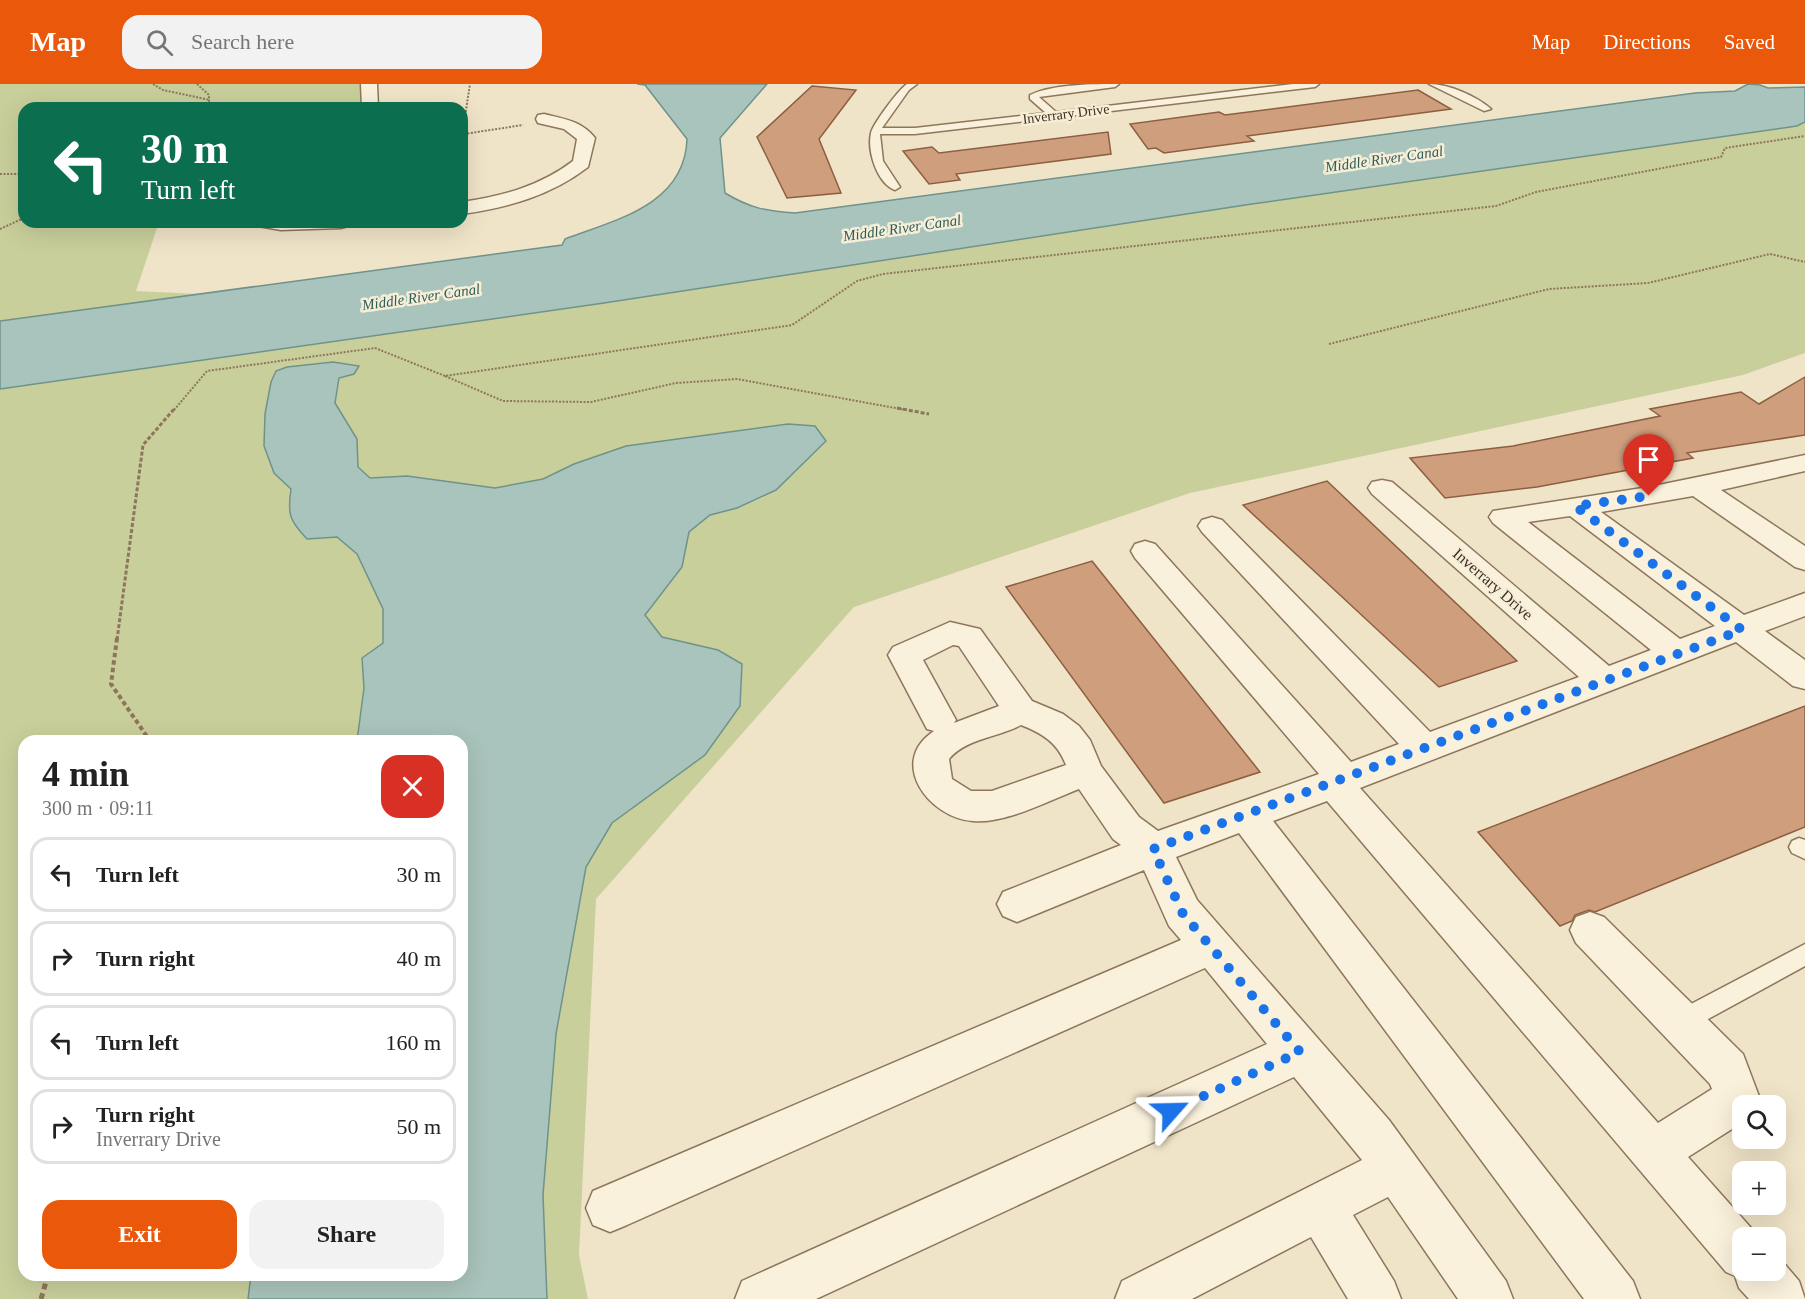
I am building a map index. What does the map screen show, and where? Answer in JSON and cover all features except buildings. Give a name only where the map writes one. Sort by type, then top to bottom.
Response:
[{"type":"street","points":[[369,84],[370,102]]},
{"type":"street","points":[[468,207],[506,201],[540,190],[582,163],[586,138],[570,125],[544,119]]},
{"type":"street","points":[[1678,654],[1503,517],[1649,496],[1805,463]]},
{"type":"street","points":[[1698,487],[1805,560]]},
{"type":"street","name":"Inverrary Drive","points":[[1382,488],[1605,681]]},
{"type":"street","points":[[1575,506],[1805,677]]},
{"type":"street","points":[[1212,526],[1425,749]]},
{"type":"street","points":[[1145,551],[1732,1242]]},
{"type":"street","points":[[1017,904],[1153,849],[1805,605]]},
{"type":"street","points":[[939,720],[904,655],[950,633],[969,637],[1020,710],[1051,723],[1067,735],[1078,750],[1086,772],[1126,828],[1153,849],[1183,914],[1373,1136],[1488,1299]]},
{"type":"street","points":[[1020,710],[997,722],[952,737],[940,745],[931,756],[932,772],[938,788],[952,799],[970,806],[992,806],[1086,772]]},
{"type":"street","points":[[1247,815],[1615,1299]]},
{"type":"street","points":[[1590,930],[1727,1070],[1738,1099],[1654,1152]]},
{"type":"street","points":[[610,1208],[1210,946]]},
{"type":"street","points":[[760,1299],[1300,1052]]},
{"type":"street","points":[[1140,1299],[1395,1168]]},
{"type":"street","points":[[1320,1206],[1376,1299]]},
{"type":"street","points":[[1766,1281],[1781,1299]]},
{"type":"lane","points":[[1054,115],[1033,97],[1041,93],[1115,84]]},
{"type":"lane","points":[[1239,84],[1252,93]]},
{"type":"lane","name":"Inverrary Drive","points":[[876,131],[915,131],[1315,84]]},
{"type":"lane","points":[[1433,84],[1463,96],[1487,110]]},
{"type":"lane","points":[[895,188],[883,173],[876,158],[876,131],[906,86]]},
{"type":"lane","points":[[1680,1022],[1805,954]]},
{"type":"path","points":[[153,84],[163,90],[210,100],[209,95],[197,84]]},
{"type":"path","points":[[468,102],[470,84]]},
{"type":"path","points":[[468,134],[517,127],[544,119]]},
{"type":"path","points":[[445,376],[792,325],[857,281],[884,274],[1496,206],[1536,192],[1721,157],[1725,148],[1805,136]]},
{"type":"path","points":[[0,174],[18,173]]},
{"type":"path","points":[[0,229],[18,221]]},
{"type":"path","points":[[1329,344],[1549,289],[1648,283],[1770,254],[1805,262]]},
{"type":"path","points":[[146,735],[111,684],[143,445],[207,371],[375,348],[503,401],[591,402],[676,382],[737,379],[929,414]]},
{"type":"path","points":[[41,1299],[46,1281]]},
{"type":"green space","points":[[0,84],[369,84],[370,102],[18,102],[18,228],[157,228],[136,291],[199,294],[0,321]]},
{"type":"green space","points":[[1805,122],[1805,353],[1743,375],[1190,493],[854,607],[596,899],[579,1255],[588,1299],[0,1299],[0,389],[604,303],[1252,204],[1797,126]]},
{"type":"water","name":"Middle River Canal","points":[[637,84],[767,84],[720,138],[725,193],[758,208],[795,213],[1695,93],[1735,91],[1748,84],[1768,88],[1805,87],[1805,122],[1797,126],[1252,204],[604,303],[0,389],[0,321],[562,245],[565,239],[605,225],[644,207],[661,195],[674,180],[683,161],[687,139],[645,85]]},
{"type":"water","points":[[333,362],[359,366],[354,374],[339,378],[335,403],[357,439],[358,467],[370,478],[407,476],[495,488],[543,479],[574,464],[626,446],[788,424],[815,426],[826,441],[776,490],[737,508],[710,515],[689,532],[682,567],[645,615],[662,637],[718,650],[742,664],[740,706],[705,755],[612,823],[586,867],[556,1034],[543,1195],[547,1299],[248,1299],[250,1281],[468,1281],[468,735],[358,735],[364,688],[362,658],[383,643],[383,609],[357,554],[337,537],[307,539],[291,517],[289,505],[291,489],[274,473],[264,446],[265,414],[271,382],[276,371],[287,367]]},
{"type":"route","points":[[1171,1111],[1300,1052],[1183,914],[1153,849],[1742,630],[1575,506],[1649,496]]}]
